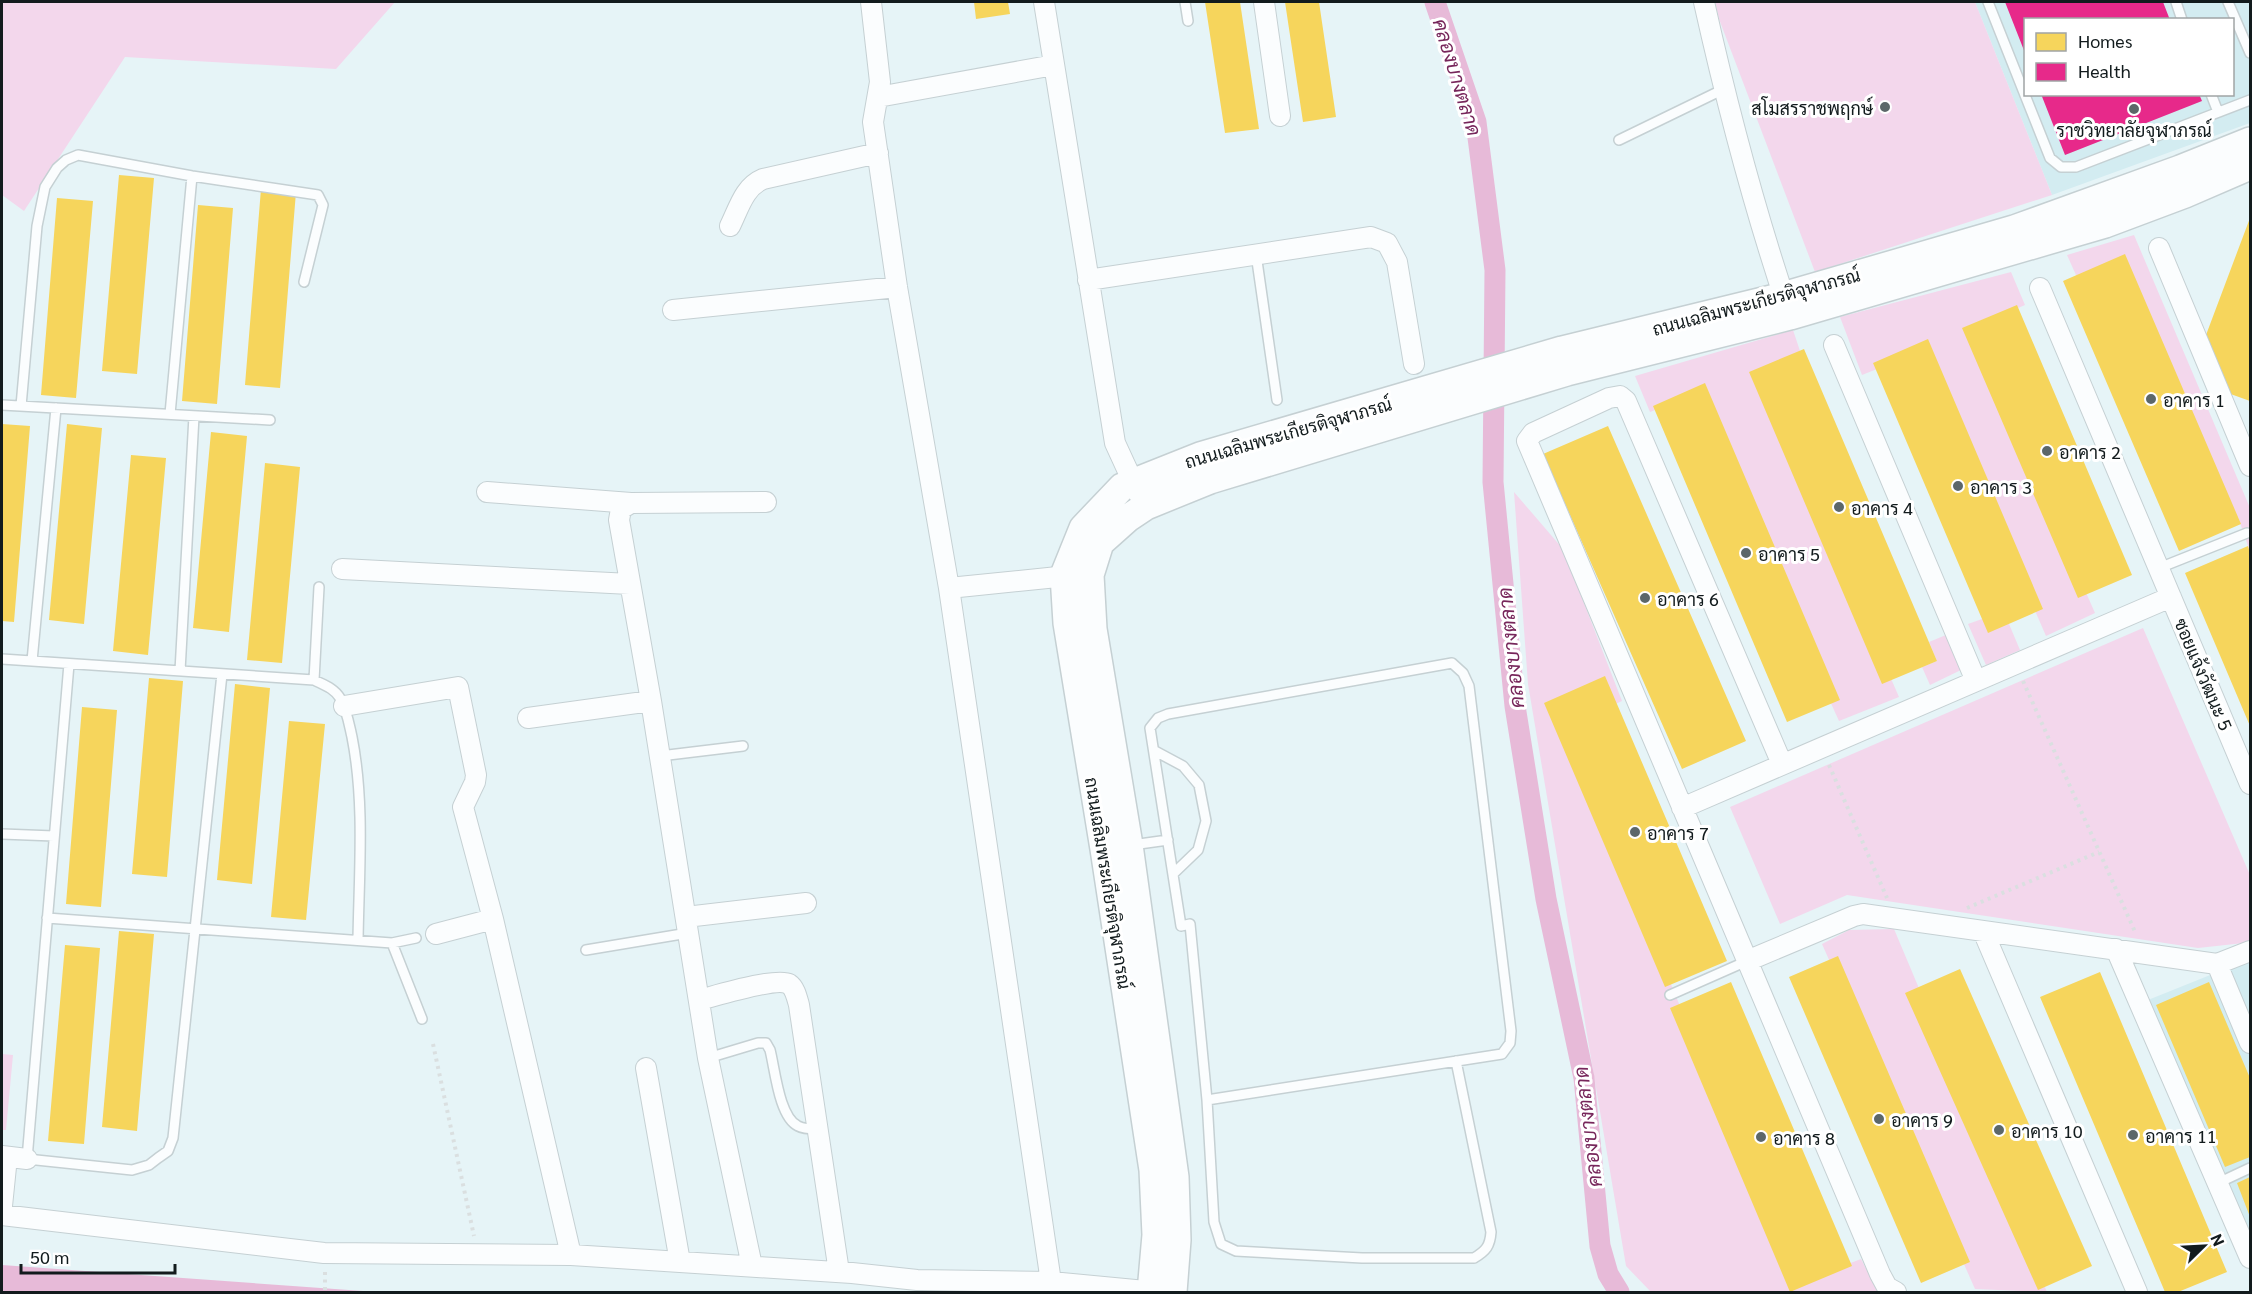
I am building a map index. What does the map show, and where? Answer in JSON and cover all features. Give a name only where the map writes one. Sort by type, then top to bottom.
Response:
[{"type":"street","points":[[871,2],[880,82],[873,122],[897,286],[949,588],[1051,1282]]},
{"type":"street","points":[[1044,2],[1115,443],[1139,494]]},
{"type":"street","points":[[1264,2],[1280,116]]},
{"type":"street","points":[[1704,2],[1724,89],[1763,234],[1787,306]]},
{"type":"street","points":[[878,97],[1054,65]]},
{"type":"street","name":"ถนนเฉลิมพระเกียรติจุฬาภรณ์","points":[[1787,306],[2014,229],[2250,141]]},
{"type":"street","points":[[730,226],[745,193],[753,183],[878,153]]},
{"type":"street","name":"ถนนเฉลิมพระเกียรติจุฬาภรณ์","points":[[1151,1292],[1155,1235],[1153,1170],[1093,629],[1077,575],[1100,543],[1128,518],[1139,494],[1210,480],[1411,408],[1565,361],[2104,224],[2185,194],[2250,166]]},
{"type":"street","points":[[1088,280],[1371,237],[1387,243],[1397,261],[1414,364]]},
{"type":"street","points":[[2159,248],[2242,429],[2250,466]]},
{"type":"street","points":[[673,310],[897,286]]},
{"type":"street","name":"ซอยแจ้งวัฒนะ 5","points":[[2040,288],[2250,784]]},
{"type":"street","points":[[1834,345],[1976,681]]},
{"type":"street","points":[[1782,764],[1626,401],[1620,396],[1609,398],[1533,433],[1527,441],[1880,1274],[1887,1287],[1896,1293]]},
{"type":"street","points":[[487,492],[631,503],[766,502]]},
{"type":"street","points":[[631,503],[621,509],[620,520],[630,584],[708,1058],[752,1266]]},
{"type":"street","points":[[342,569],[630,584]]},
{"type":"street","points":[[949,588],[1077,575]]},
{"type":"street","points":[[1683,808],[2171,597]]},
{"type":"street","points":[[344,706],[458,687],[476,775],[463,807],[493,919],[571,1255]]},
{"type":"street","points":[[528,718],[651,701]]},
{"type":"street","name":"ถนนเฉลิมพระเกียรติจุฬาภรณ์","points":[[1117,847],[1175,1177],[1177,1240],[1173,1293]]},
{"type":"street","points":[[687,925],[806,903]]},
{"type":"street","points":[[1747,961],[1854,916],[1870,914],[2217,964],[2250,951]]},
{"type":"street","points":[[436,934],[493,919]]},
{"type":"street","points":[[1983,931],[2137,1293]]},
{"type":"street","points":[[2116,949],[2250,1258]]},
{"type":"street","points":[[2217,964],[2250,1043]]},
{"type":"street","points":[[699,1000],[769,982],[788,984],[794,989],[799,1005],[839,1272]]},
{"type":"street","points":[[646,1068],[680,1262]]},
{"type":"street","points":[[2,1206],[12,1157]]},
{"type":"street","points":[[2,1215],[324,1253],[571,1255],[839,1272],[917,1280],[1051,1282],[1156,1293]]},
{"type":"lane","points":[[1185,2],[1188,21]]},
{"type":"lane","points":[[1988,2],[2024,93]]},
{"type":"lane","points":[[2175,2],[2181,18]]},
{"type":"lane","points":[[2228,2],[2250,52]]},
{"type":"lane","points":[[1619,140],[1724,89]]},
{"type":"lane","points":[[2025,96],[2050,158],[2061,167],[2076,167],[2250,100]]},
{"type":"lane","points":[[2212,96],[2218,112]]},
{"type":"lane","points":[[21,406],[37,226],[45,187],[57,168],[66,160],[78,155],[192,176],[318,195],[323,205],[304,282]]},
{"type":"lane","points":[[170,414],[192,176]]},
{"type":"lane","points":[[1256,254],[1277,400]]},
{"type":"lane","points":[[2,405],[270,420]]},
{"type":"lane","points":[[32,661],[56,408]]},
{"type":"lane","points":[[180,671],[194,416]]},
{"type":"lane","points":[[2159,568],[2247,533]]},
{"type":"lane","points":[[314,680],[319,587]]},
{"type":"lane","points":[[2,659],[314,680],[330,688],[344,706],[356,759],[358,940]]},
{"type":"lane","points":[[1207,1100],[1456,1061],[1502,1054],[1510,1043],[1468,686],[1463,673],[1452,663],[1168,714],[1158,718],[1150,728],[1181,926],[1190,924],[1207,1100],[1214,1222],[1221,1244],[1236,1251],[1362,1258],[1474,1258],[1484,1252],[1490,1243],[1491,1232],[1456,1061]]},
{"type":"lane","points":[[69,664],[47,918],[12,1157],[132,1170],[149,1164],[168,1151],[174,1138],[222,674]]},
{"type":"lane","points":[[660,756],[743,746]]},
{"type":"lane","points":[[1155,751],[1183,766],[1200,785],[1206,821],[1198,850],[1173,873]]},
{"type":"lane","points":[[2,834],[54,836]]},
{"type":"lane","points":[[1117,847],[1168,840]]},
{"type":"lane","points":[[47,918],[392,943],[416,938]]},
{"type":"lane","points":[[586,950],[687,925]]},
{"type":"lane","points":[[392,943],[422,1019]]},
{"type":"lane","points":[[1670,995],[1747,961]]},
{"type":"lane","points":[[708,1058],[758,1043],[766,1043],[770,1050],[783,1107],[789,1118],[799,1126],[818,1129]]},
{"type":"lane","points":[[2218,1183],[2250,1168]]},
{"type":"path","points":[[2015,664],[2144,953]]},
{"type":"path","points":[[1822,748],[1895,918]]},
{"type":"path","points":[[1932,923],[2099,852]]},
{"type":"path","points":[[433,1044],[478,1254]]},
{"type":"path","points":[[325,1269],[325,1293]]},
{"type":"shaded area","points":[[2,2],[395,2],[336,69],[125,57],[24,211],[2,195]]},
{"type":"shaded area","name":"สโมสรราชพฤกษ์","points":[[1715,2],[1975,2],[2052,195],[1815,272],[1719,19]]},
{"type":"shaded area","name":"ราชวิทยาลัยจุฬาภรณ์","points":[[1975,2],[2250,2],[2250,123],[2052,195]]},
{"type":"shaded area","name":"อาคาร 1","points":[[2134,235],[2250,508],[2250,552],[2238,517],[2194,538],[2067,255]]},
{"type":"shaded area","points":[[2011,272],[2025,305],[1970,329],[2095,613],[2046,636],[1922,351],[1862,375],[1840,317]]},
{"type":"shaded area","points":[[1793,330],[1802,357],[1760,377],[1899,697],[1839,721],[1691,396],[1650,412],[1635,376]]},
{"type":"shaded area","points":[[1514,492],[1563,549],[1622,701],[1564,728],[1796,1284],[1861,1259],[1878,1292],[1651,1292],[1626,1266],[1528,684]]},
{"type":"shaded area","points":[[1982,619],[2009,624],[2020,650],[1986,665],[1968,624]]},
{"type":"shaded area","points":[[2143,628],[2250,875],[2250,940],[2244,943],[2198,948],[1847,895],[1780,924],[1730,807]]},
{"type":"shaded area","points":[[1946,635],[1961,670],[1930,685],[1922,667],[1937,661],[1929,642]]},
{"type":"shaded area","points":[[1894,929],[2047,1292],[1975,1289],[1822,944],[1849,930]]},
{"type":"shaded area","points":[[2250,959],[2250,1248],[2148,1000]]},
{"type":"shaded area","points":[[2,1054],[13,1055],[6,1130],[2,1130]]},
{"type":"shaded area","points":[[2,1265],[377,1292],[2,1292]]},
{"type":"building: Homes","points":[[974,2],[1008,2],[1010,14],[976,19]]},
{"type":"building: Homes","points":[[1205,2],[1240,2],[1259,129],[1225,133]]},
{"type":"building: Homes","points":[[1285,2],[1319,2],[1336,117],[1303,122]]},
{"type":"building: Homes","points":[[119,175],[154,178],[137,374],[102,371]]},
{"type":"building: Homes","points":[[261,189],[296,192],[280,388],[245,385]]},
{"type":"building: Homes","points":[[57,198],[93,201],[76,398],[41,395]]},
{"type":"building: Homes","points":[[198,205],[233,208],[217,404],[182,401]]},
{"type":"building: Homes","points":[[2250,218],[2250,401],[2225,392],[2203,343]]},
{"type":"building: Homes","name":"อาคาร 1","points":[[2125,254],[2241,524],[2179,551],[2063,281]]},
{"type":"building: Homes","name":"อาคาร 2","points":[[2017,305],[2132,575],[2078,598],[1962,328]]},
{"type":"building: Homes","name":"อาคาร 3","points":[[1928,339],[2043,609],[1988,633],[1873,363]]},
{"type":"building: Homes","name":"อาคาร 4","points":[[1804,349],[1937,661],[1882,684],[1749,372]]},
{"type":"building: Homes","name":"อาคาร 5","points":[[1705,383],[1840,700],[1787,722],[1653,406]]},
{"type":"building: Homes","points":[[2,424],[30,426],[14,622],[2,621]]},
{"type":"building: Homes","points":[[67,424],[102,428],[84,624],[49,620]]},
{"type":"building: Homes","name":"อาคาร 6","points":[[1608,426],[1746,741],[1682,769],[1543,454]]},
{"type":"building: Homes","points":[[211,432],[247,436],[229,632],[193,628]]},
{"type":"building: Homes","points":[[131,455],[166,458],[148,655],[113,651]]},
{"type":"building: Homes","points":[[265,463],[300,467],[282,663],[247,660]]},
{"type":"building: Homes","points":[[2248,546],[2250,552],[2250,726],[2185,573]]},
{"type":"building: Homes","name":"อาคาร 7","points":[[1605,676],[1727,961],[1665,987],[1544,703]]},
{"type":"building: Homes","points":[[149,678],[183,681],[167,877],[132,874]]},
{"type":"building: Homes","points":[[235,684],[270,688],[252,884],[217,880]]},
{"type":"building: Homes","points":[[82,707],[117,710],[101,907],[66,904]]},
{"type":"building: Homes","points":[[289,721],[325,724],[306,920],[271,917]]},
{"type":"building: Homes","points":[[119,931],[154,934],[137,1131],[102,1127]]},
{"type":"building: Homes","points":[[65,945],[100,948],[84,1144],[48,1141]]},
{"type":"building: Homes","name":"อาคาร 9","points":[[1838,956],[1970,1262],[1921,1283],[1789,977]]},
{"type":"building: Homes","name":"อาคาร 10","points":[[1960,969],[2092,1266],[2038,1290],[1905,993]]},
{"type":"building: Homes","name":"อาคาร 11","points":[[2100,972],[2227,1272],[2178,1292],[2165,1292],[2040,997]]},
{"type":"building: Homes","name":"อาคาร 8","points":[[1731,982],[1852,1266],[1790,1292],[1670,1008]]},
{"type":"building: Homes","points":[[2209,982],[2250,1078],[2250,1157],[2225,1167],[2156,1005]]},
{"type":"building: Homes","points":[[2250,1177],[2250,1217],[2237,1183]]},
{"type":"building: Health","points":[[2005,2],[2163,2],[2169,18],[2024,18],[2024,50]]},
{"type":"building: Health","points":[[2042,96],[2200,96],[2202,101],[2065,155]]},
{"type":"waterway","name":"คลองบางตลาด","points":[[1435,2],[1476,122],[1495,270],[1493,482],[1515,706],[1546,899],[1584,1078],[1600,1246],[1608,1274],[1619,1292]]},
{"type":"place","name":"สโมสรราชพฤกษ์","points":[[1885,107]]},
{"type":"place","name":"ราชวิทยาลัยจุฬาภรณ์","points":[[2134,109]]},
{"type":"place","name":"อาคาร 1","points":[[2151,399]]},
{"type":"place","name":"อาคาร 2","points":[[2047,451]]},
{"type":"place","name":"อาคาร 3","points":[[1958,486]]},
{"type":"place","name":"อาคาร 4","points":[[1839,507]]},
{"type":"place","name":"อาคาร 5","points":[[1746,553]]},
{"type":"place","name":"อาคาร 6","points":[[1645,598]]},
{"type":"place","name":"อาคาร 7","points":[[1635,832]]},
{"type":"place","name":"อาคาร 9","points":[[1879,1119]]},
{"type":"place","name":"อาคาร 10","points":[[1999,1130]]},
{"type":"place","name":"อาคาร 11","points":[[2133,1135]]},
{"type":"place","name":"อาคาร 8","points":[[1761,1137]]}]
